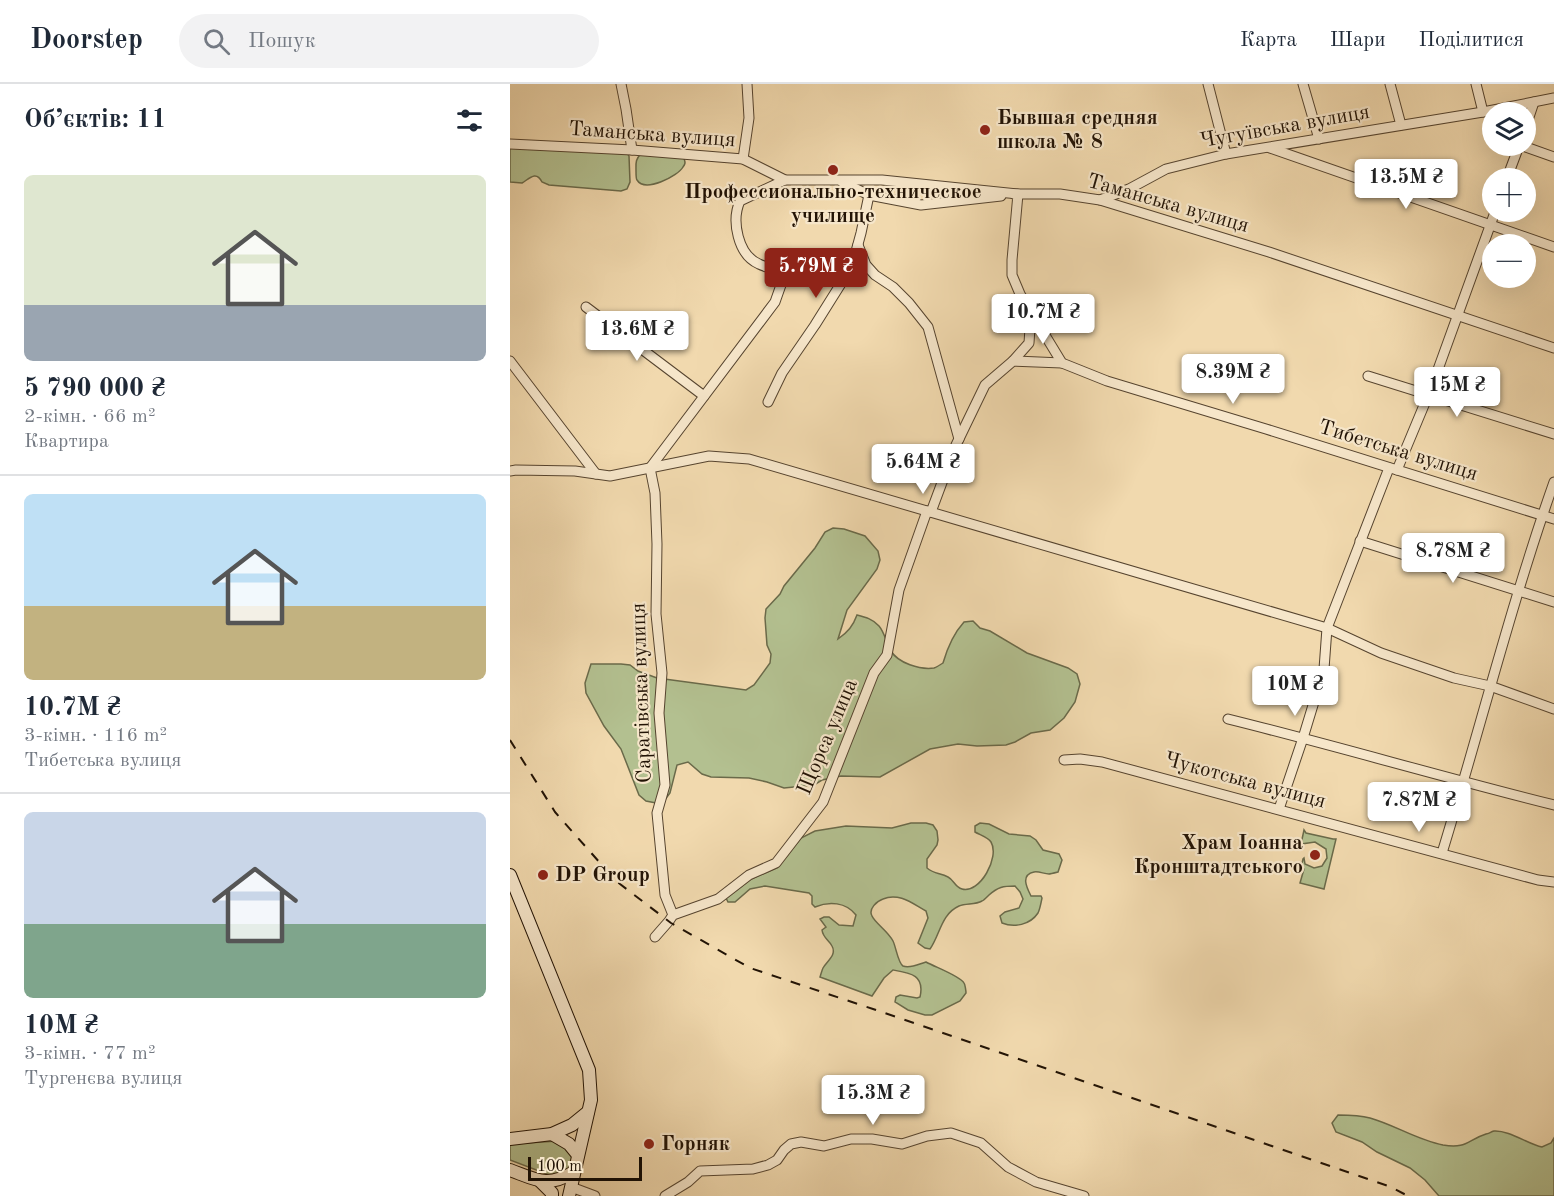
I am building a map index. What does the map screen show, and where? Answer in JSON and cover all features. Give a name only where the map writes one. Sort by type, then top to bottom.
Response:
[{"type":"main road","points":[[510,875],[589,1070],[591,1100],[570,1192]]},
{"type":"main road","points":[[510,1138],[552,1134],[572,1125],[588,1112]]},
{"type":"main road","points":[[552,1134],[569,1144],[578,1155]]},
{"type":"main road","points":[[510,1170],[540,1181],[552,1182],[563,1179],[574,1172]]},
{"type":"main road","points":[[540,1181],[552,1193],[552,1196]]},
{"type":"street","points":[[621,84],[627,109],[632,150]]},
{"type":"street","points":[[743,159],[749,118],[747,84]]},
{"type":"street","points":[[1208,84],[1226,154]]},
{"type":"street","points":[[1303,84],[1318,139]]},
{"type":"street","points":[[1390,84],[1401,125]]},
{"type":"street","points":[[1476,84],[1482,108]]},
{"type":"street","name":"Чугуївська вулиця","points":[[1534,102],[1554,98]]},
{"type":"street","name":"Чугуївська вулиця","points":[[1100,200],[1130,189],[1166,169],[1226,154],[1482,112]]},
{"type":"street","name":"Таманська вулиця","points":[[510,144],[632,150],[743,159],[785,180],[882,180],[1018,194],[1060,194],[1100,200],[1269,252],[1554,348]]},
{"type":"street","points":[[1268,147],[1554,247]]},
{"type":"street","points":[[1536,150],[1554,156]]},
{"type":"street","points":[[650,468],[775,302],[781,285],[781,274],[776,269],[759,264],[743,249],[736,230],[737,208],[740,201],[785,180]]},
{"type":"street","points":[[838,181],[869,195],[921,205],[1018,194],[1012,275],[1020,294],[1062,363]]},
{"type":"street","points":[[768,402],[782,373],[852,266],[869,195]]},
{"type":"street","points":[[1279,809],[1324,669],[1327,628],[1360,541],[1428,395],[1492,222]]},
{"type":"street","points":[[858,245],[866,265],[875,275],[893,287],[928,327],[959,439]]},
{"type":"street","points":[[586,307],[704,396]]},
{"type":"street","name":"Щорса улица","points":[[673,915],[718,899],[749,875],[776,863],[823,802],[874,673],[886,655],[899,590],[959,439],[985,385],[1013,361],[1029,343],[1031,312]]},
{"type":"street","points":[[510,361],[596,474]]},
{"type":"street","name":"Тибетська вулиця","points":[[1013,361],[1062,363],[1107,381],[1554,519]]},
{"type":"street","points":[[1368,376],[1554,434]]},
{"type":"street","points":[[510,471],[575,471],[610,476],[709,456],[749,459],[1327,628],[1381,653],[1454,678],[1490,686],[1554,709]]},
{"type":"street","name":"Саратівська вулиця","points":[[650,468],[657,544],[656,614],[662,673],[659,713],[665,784],[657,813],[665,895],[673,915]]},
{"type":"street","points":[[1442,853],[1490,686],[1554,482]]},
{"type":"street","points":[[1360,541],[1554,602]]},
{"type":"street","points":[[1228,719],[1554,805]]},
{"type":"street","name":"Чукотська вулиця","points":[[1064,760],[1080,759],[1102,762],[1538,880],[1554,882]]},
{"type":"street","points":[[655,938],[673,915]]},
{"type":"street","points":[[665,1196],[688,1182],[700,1171],[760,1167],[777,1160],[791,1144],[801,1142],[824,1146],[851,1139],[872,1139],[902,1144],[927,1136],[951,1133],[981,1143],[1008,1167],[1036,1182],[1080,1195]]},
{"type":"street","points":[[570,1192],[595,1196]]},
{"type":"green space","points":[[510,147],[627,153],[630,182],[627,189],[621,191],[549,185],[535,176],[522,183],[510,182]]},
{"type":"green space","points":[[641,154],[684,158],[685,163],[680,171],[661,182],[641,184],[637,179],[636,166]]},
{"type":"green space","points":[[833,528],[865,536],[878,551],[880,560],[877,569],[847,610],[838,639],[850,628],[857,615],[872,620],[879,626],[891,651],[899,659],[916,667],[934,668],[943,663],[951,641],[960,626],[964,622],[973,621],[980,628],[990,631],[1027,653],[1068,668],[1077,674],[1080,684],[1075,702],[1064,718],[1050,730],[1031,733],[1006,745],[958,744],[930,749],[880,777],[841,776],[822,780],[814,785],[784,788],[749,778],[711,777],[702,774],[688,762],[677,765],[670,793],[664,801],[656,803],[646,801],[639,795],[621,749],[604,726],[586,693],[585,683],[591,664],[630,665],[638,671],[657,678],[746,690],[754,685],[770,663],[766,609],[780,594],[825,532]]},
{"type":"green space","points":[[911,823],[933,825],[937,831],[938,840],[927,859],[927,868],[948,877],[962,889],[975,886],[991,865],[993,849],[991,842],[975,832],[975,826],[980,823],[989,824],[1009,834],[1030,836],[1043,850],[1059,854],[1062,860],[1058,872],[1049,874],[1034,872],[1027,876],[1026,882],[1031,896],[1042,898],[1038,913],[1031,920],[1017,925],[1002,923],[1000,916],[1019,908],[1023,899],[1015,886],[1007,886],[992,892],[983,901],[962,905],[948,914],[930,949],[918,943],[928,918],[926,911],[895,897],[883,899],[874,906],[871,911],[872,916],[891,937],[903,966],[912,967],[926,962],[962,980],[966,993],[960,1001],[932,1015],[908,1010],[895,1002],[896,997],[900,995],[920,997],[921,990],[918,980],[906,972],[893,970],[884,978],[872,996],[820,977],[823,968],[831,958],[833,949],[823,933],[822,930],[826,927],[820,919],[829,917],[839,925],[853,926],[856,915],[847,907],[831,903],[815,907],[809,893],[765,886],[750,889],[735,902],[728,902],[726,898],[751,879],[777,868],[801,838],[815,831],[846,826],[892,828]]},
{"type":"green space","points":[[1304,830],[1306,833],[1336,839],[1324,889],[1300,883],[1304,858],[1305,864],[1314,868],[1322,866],[1327,858],[1326,849],[1315,842],[1301,844]]},
{"type":"green space","points":[[1338,1115],[1370,1118],[1424,1140],[1451,1146],[1462,1145],[1494,1131],[1506,1133],[1542,1147],[1551,1143],[1554,1138],[1554,1196],[1439,1196],[1410,1168],[1362,1142],[1336,1132],[1332,1123]]},
{"type":"green space","points":[[558,1141],[572,1153],[573,1161],[569,1169],[552,1176],[510,1160],[510,1144]]},
{"type":"railway","points":[[510,740],[555,812],[616,881],[671,923],[750,968],[1391,1187],[1408,1196]]},
{"type":"place","name":"Бывшая средняя школа № 8","points":[[985,130]]},
{"type":"place","name":"Профессионально-техническое училище","points":[[833,170]]},
{"type":"place","name":"Храм Іоанна Кронштадтського","points":[[1315,855]]},
{"type":"place","name":"DP Group","points":[[543,875]]},
{"type":"place","name":"Горняк","points":[[649,1144]]}]
